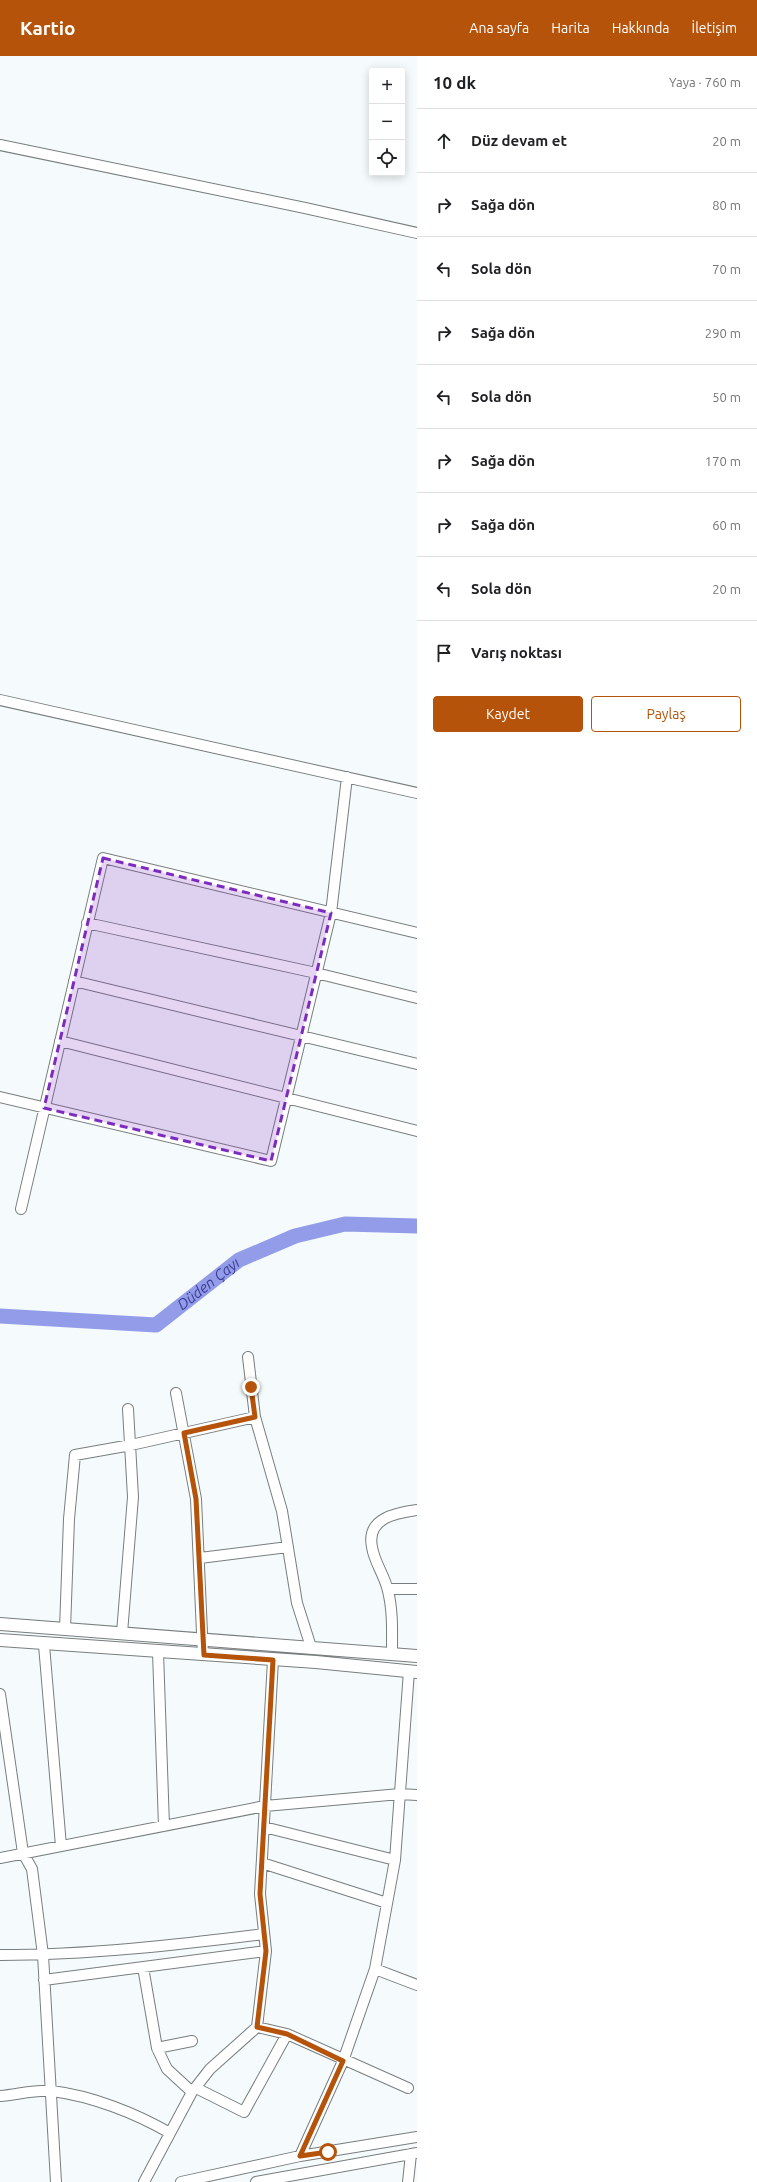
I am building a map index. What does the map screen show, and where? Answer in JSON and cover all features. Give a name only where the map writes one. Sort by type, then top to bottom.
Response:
[{"type":"main road","points":[[0,1624],[392,1652],[417,1656]]},
{"type":"main road","points":[[0,1640],[44,1645],[273,1660],[413,1672]]},
{"type":"street","points":[[0,145],[305,208],[417,233]]},
{"type":"street","points":[[0,700],[417,793]]},
{"type":"street","points":[[0,1097],[271,1161],[331,913],[347,777]]},
{"type":"street","points":[[21,1208],[103,858],[417,933]]},
{"type":"street","points":[[87,923],[316,973],[417,998]]},
{"type":"street","points":[[74,981],[417,1064]]},
{"type":"street","points":[[60,1041],[417,1131]]},
{"type":"street","points":[[248,1357],[255,1417],[282,1511],[297,1603],[311,1647]]},
{"type":"street","points":[[176,1393],[196,1499],[204,1655]]},
{"type":"street","points":[[122,1633],[133,1497],[128,1409]]},
{"type":"street","points":[[64,1629],[69,1519],[75,1455],[131,1445],[255,1417]]},
{"type":"street","points":[[392,1652],[392,1621],[388,1589],[372,1547],[372,1535],[377,1524],[392,1514],[417,1510]]},
{"type":"street","points":[[200,1558],[288,1547]]},
{"type":"street","points":[[388,1589],[417,1589]]},
{"type":"street","points":[[44,1645],[61,1846]]},
{"type":"street","points":[[158,1652],[164,1826]]},
{"type":"street","points":[[144,2182],[194,2090],[210,2069],[257,2027],[266,1951],[260,1894],[273,1660]]},
{"type":"street","points":[[300,2156],[343,2061],[375,1969],[395,1860],[400,1794],[413,1672]]},
{"type":"street","points":[[0,1694],[23,1853],[32,1869],[43,1955],[56,2182]]},
{"type":"street","points":[[0,1858],[265,1806],[400,1794],[417,1795]]},
{"type":"street","points":[[264,1827],[395,1860]]},
{"type":"street","points":[[262,1863],[387,1903]]},
{"type":"street","points":[[0,1955],[43,1955],[139,1948],[264,1934]]},
{"type":"street","points":[[44,1980],[266,1951]]},
{"type":"street","points":[[143,1967],[157,2048],[167,2069],[194,2090],[244,2112],[287,2034]]},
{"type":"street","points":[[375,1969],[417,1984]]},
{"type":"street","points":[[257,2027],[287,2034],[343,2061],[408,2088]]},
{"type":"street","points":[[157,2048],[192,2041]]},
{"type":"street","points":[[0,2096],[51,2091],[92,2100],[148,2121],[170,2133]]},
{"type":"street","points":[[181,2182],[300,2156],[417,2137]]},
{"type":"street","points":[[256,2182],[291,2179],[414,2154],[408,2182]]},
{"type":"highlighted area","points":[[103,858],[331,913],[271,1161],[44,1108]]},
{"type":"waterway","name":"Düden Çayı","points":[[0,1316],[156,1325],[239,1260],[295,1236],[345,1224],[417,1226]]},
{"type":"route","points":[[251,1387],[255,1417],[184,1433],[196,1499],[204,1655],[273,1660],[260,1894],[266,1951],[263,1993],[257,2027],[287,2034],[343,2061],[326,2095],[300,2156],[328,2152]]}]
